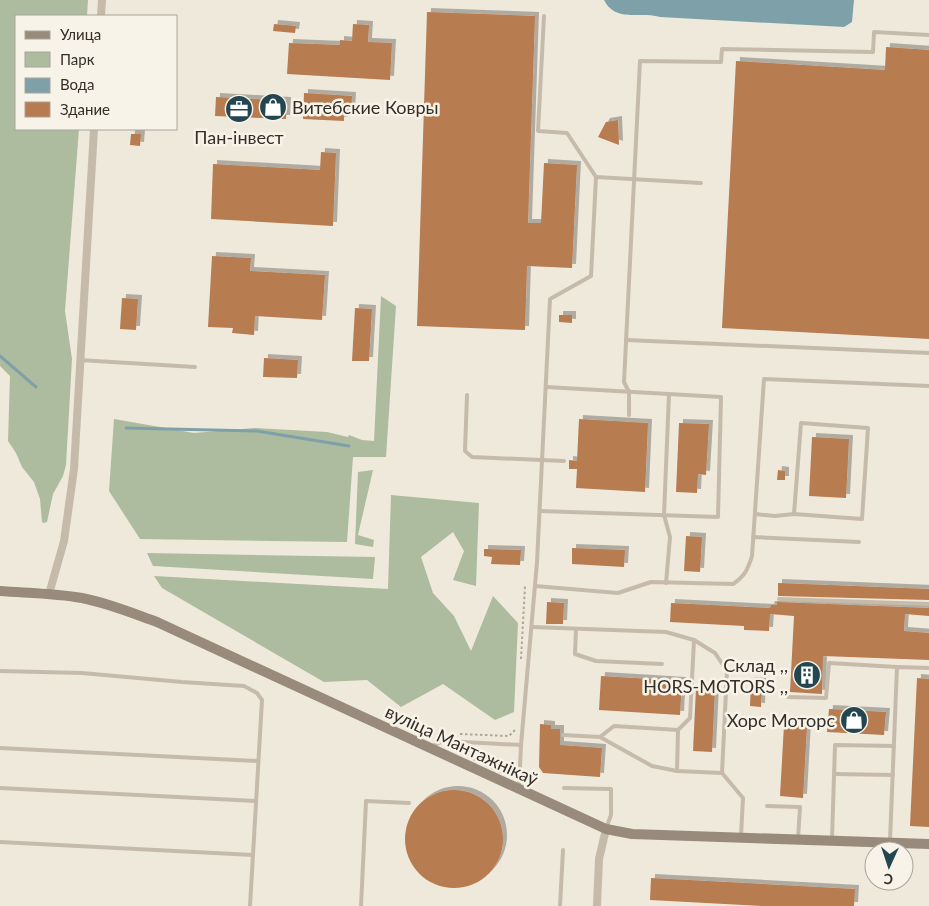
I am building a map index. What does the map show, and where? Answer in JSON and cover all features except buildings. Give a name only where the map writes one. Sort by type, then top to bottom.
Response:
[{"type":"street","points":[[101,15],[102,0]]},
{"type":"street","points":[[49,594],[61,557],[68,520],[74,469],[94,130]]},
{"type":"street","name":"вуліца Мантажнікаў","points":[[0,591],[81,598],[106,604],[157,622],[606,829],[632,834],[864,842]]},
{"type":"street","points":[[597,906],[599,859],[606,829]]},
{"type":"street","name":"вуліца Мантажнікаў","points":[[914,844],[929,844]]},
{"type":"lane","points":[[518,789],[540,511],[550,299],[590,276],[596,177],[567,133],[538,131],[544,16]]},
{"type":"lane","points":[[629,415],[629,392],[624,382],[640,61],[721,62],[722,49],[873,52],[874,32],[929,35]]},
{"type":"lane","points":[[596,177],[701,183]]},
{"type":"lane","points":[[626,340],[929,353]]},
{"type":"lane","points":[[79,360],[195,367]]},
{"type":"lane","points":[[535,586],[618,593],[651,582],[733,584],[748,570],[752,556],[764,379],[929,386]]},
{"type":"lane","points":[[540,511],[718,517],[721,397],[546,387]]},
{"type":"lane","points":[[666,583],[670,537],[664,515],[669,394]]},
{"type":"lane","points":[[467,395],[465,451],[472,457],[564,461]]},
{"type":"lane","points":[[756,514],[775,516],[794,514],[862,519],[868,428],[801,423],[794,514]]},
{"type":"lane","points":[[754,538],[860,542]]},
{"type":"lane","points":[[779,599],[929,604]]},
{"type":"lane","points":[[532,627],[666,632],[694,640],[715,653],[727,671],[722,773],[743,798],[741,838]]},
{"type":"lane","points":[[576,629],[575,654],[596,661],[662,664]]},
{"type":"lane","points":[[677,771],[678,730],[690,718],[694,640]]},
{"type":"lane","points":[[788,697],[826,698],[829,663],[929,668]]},
{"type":"lane","points":[[890,841],[897,667]]},
{"type":"lane","points":[[0,670],[82,673],[244,686],[257,693],[262,700],[250,906]]},
{"type":"lane","points":[[600,737],[614,726],[678,730]]},
{"type":"lane","points":[[562,735],[600,737],[652,766],[677,771],[722,773]]},
{"type":"lane","points":[[429,747],[444,741],[521,745]]},
{"type":"lane","points":[[832,840],[835,745],[894,746]]},
{"type":"lane","points":[[0,748],[258,761]]},
{"type":"lane","points":[[834,774],[892,775]]},
{"type":"lane","points":[[0,788],[256,801]]},
{"type":"lane","points":[[564,788],[611,789],[611,815],[606,829]]},
{"type":"lane","points":[[360,906],[366,801],[409,803]]},
{"type":"lane","points":[[767,806],[800,807],[798,839]]},
{"type":"lane","points":[[0,842],[253,855]]},
{"type":"lane","points":[[560,906],[563,850]]},
{"type":"path","points":[[521,663],[525,586]]},
{"type":"path","points":[[458,734],[509,736],[516,728]]},
{"type":"path","points":[[418,733],[448,734]]},
{"type":"green space","points":[[0,0],[88,0],[87,15],[15,15],[15,130],[79,130],[65,311],[72,359],[66,465],[63,476],[53,494],[47,522],[44,523],[42,522],[40,499],[34,482],[22,467],[8,441],[10,376],[0,366]]},
{"type":"green space","points":[[381,296],[396,306],[386,457],[353,457],[347,542],[140,539],[109,491],[114,419],[194,433],[255,428],[327,432],[374,441]]},
{"type":"green space","points":[[373,470],[358,535],[374,540],[373,547],[355,544],[358,472]]},
{"type":"green space","points":[[391,495],[479,503],[476,586],[453,580],[464,551],[453,532],[421,557],[433,593],[454,616],[471,651],[493,596],[518,623],[514,712],[495,720],[443,684],[401,707],[367,680],[324,682],[162,588],[154,576],[388,589]]},
{"type":"green space","points":[[147,553],[375,557],[373,579],[153,566]]},
{"type":"green space","points":[[452,750],[477,751],[492,755],[506,762],[511,767],[510,771],[507,774],[502,774]]},
{"type":"water","points":[[604,0],[854,0],[852,22],[844,27],[629,15],[615,12]]},
{"type":"waterway","points":[[0,356],[36,387]]},
{"type":"waterway","points":[[126,428],[257,431],[349,446]]},
{"type":"place","name":"Витебские Ковры","points":[[273,107]]},
{"type":"place","name":"Пан-інвест","points":[[239,109]]},
{"type":"place","name":"Склад ,, HORS-MOTORS ,,","points":[[807,675]]},
{"type":"place","name":"Хорс Моторс","points":[[854,720]]}]
